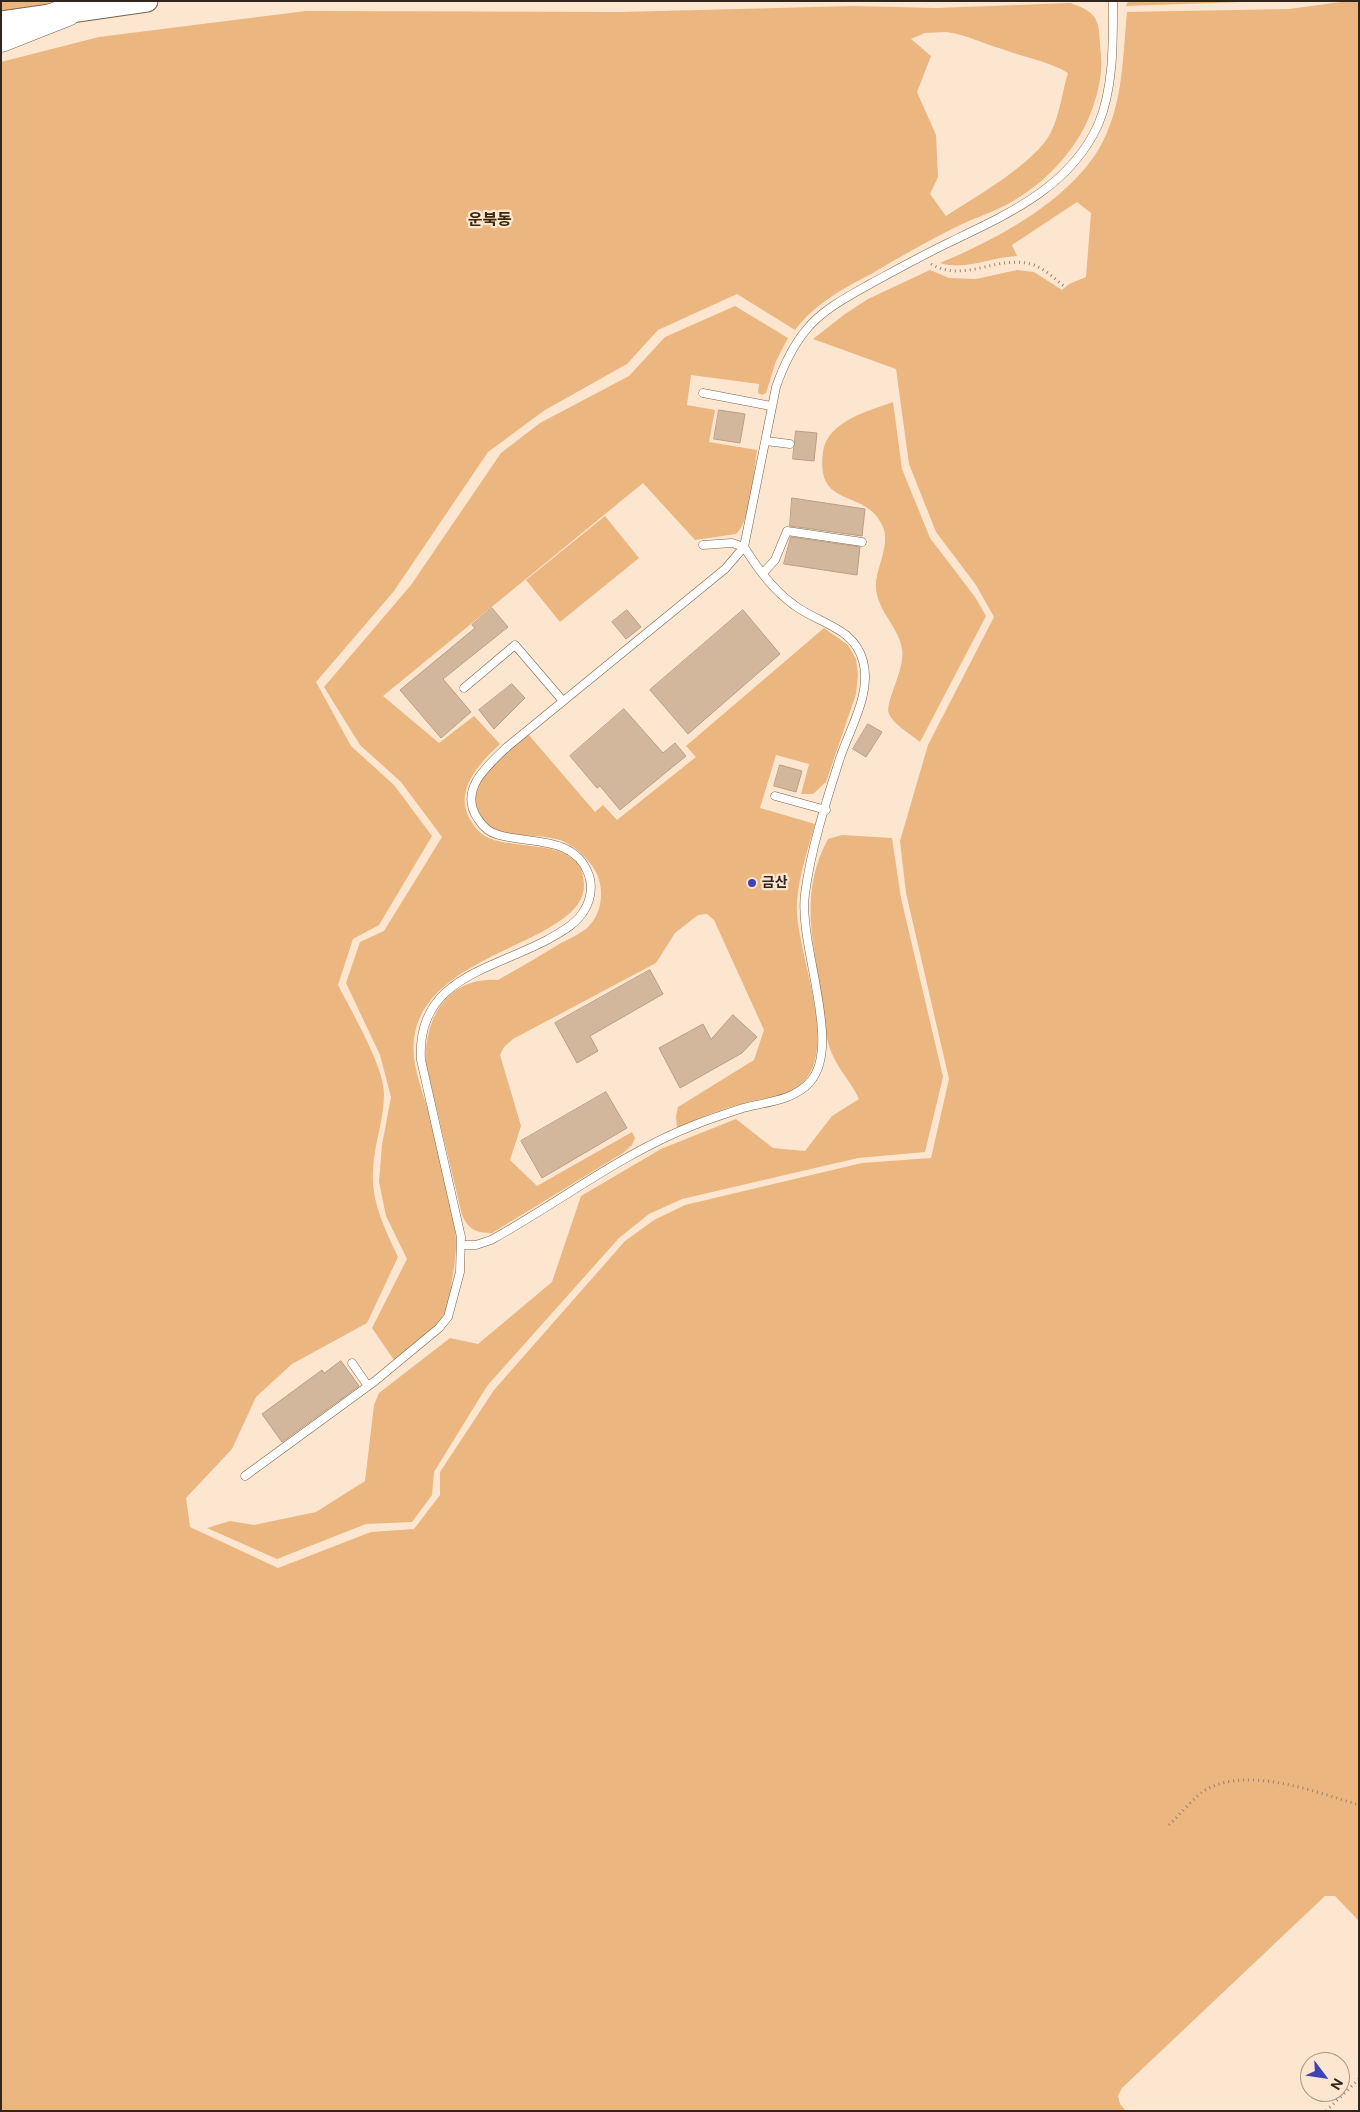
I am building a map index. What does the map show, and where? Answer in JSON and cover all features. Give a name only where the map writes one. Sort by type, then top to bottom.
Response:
[{"type":"highway","points":[[1,38],[67,12]]},
{"type":"main road","points":[[1,22],[147,1]]},
{"type":"lane","points":[[245,1476],[368,1386],[434,1333],[448,1317],[460,1272],[462,1245],[459,1219],[421,1060],[422,1027],[429,1011],[439,998],[454,985],[494,963],[562,932],[575,922],[585,910],[590,896],[591,878],[585,863],[574,853],[560,846],[498,835],[480,822],[474,813],[471,802],[472,790],[478,777],[488,764],[725,569],[744,547],[766,441],[771,406],[783,366],[806,330],[824,313],[850,296],[920,257],[1019,207],[1061,177],[1076,160],[1098,124],[1104,102],[1112,45],[1113,1]]},
{"type":"lane","points":[[703,394],[771,406]]},
{"type":"lane","points":[[766,441],[790,444]]},
{"type":"lane","points":[[762,573],[775,560],[787,531],[862,542]]},
{"type":"lane","points":[[462,1245],[476,1245],[491,1240],[627,1157],[673,1134],[720,1115],[786,1098],[808,1084],[816,1075],[823,1053],[820,1016],[806,941],[804,903],[809,871],[840,758],[863,695],[865,670],[863,659],[850,638],[839,629],[794,605],[772,586],[744,547],[732,543],[703,545]]},
{"type":"lane","points":[[464,688],[515,645],[563,701]]},
{"type":"lane","points":[[775,796],[826,810]]},
{"type":"lane","points":[[352,1363],[368,1386]]},
{"type":"path","points":[[920,257],[934,266],[950,272],[968,271],[1014,262],[1032,265],[1048,272],[1065,287]]},
{"type":"path","points":[[1169,1825],[1208,1788],[1229,1782],[1259,1781],[1288,1784],[1359,1805]]},
{"type":"path","points":[[1326,2111],[1359,2079]]},
{"type":"shaded area","points":[[1,1],[61,1],[1,13]]},
{"type":"shaded area","points":[[1128,1],[1272,1],[1126,6]]},
{"type":"shaded area","points":[[1359,1],[1359,1921],[1335,1896],[1325,1896],[1122,2088],[1118,2096],[1120,2104],[1126,2111],[1,2111],[1,62],[99,37],[306,11],[621,12],[854,6],[936,8],[1070,3],[1081,7],[1094,16],[1099,28],[1101,70],[1097,93],[1090,115],[1077,141],[1048,175],[1006,205],[961,224],[840,291],[820,305],[795,330],[737,294],[658,330],[627,364],[545,410],[488,452],[394,591],[316,682],[351,746],[394,785],[432,836],[379,925],[353,939],[338,985],[373,1054],[383,1082],[384,1103],[374,1161],[373,1182],[380,1215],[398,1257],[367,1323],[292,1364],[256,1397],[232,1449],[186,1498],[190,1527],[278,1568],[371,1532],[414,1529],[440,1495],[440,1472],[494,1390],[625,1241],[654,1220],[685,1205],[862,1163],[931,1158],[949,1079],[906,893],[900,841],[928,745],[994,617],[976,585],[936,532],[909,464],[896,369],[813,339],[868,299],[930,270],[949,278],[976,279],[1017,270],[1034,272],[1062,290],[1069,284],[1086,277],[1091,213],[1077,202],[1012,245],[1017,256],[969,265],[940,263],[985,242],[1033,214],[1075,180],[1091,160],[1104,139],[1119,93],[1127,12],[1289,9]],"holes":[[[925,33],[954,33],[1044,62],[1068,73],[1057,118],[1044,143],[1019,167],[946,216],[930,194],[938,177],[936,135],[917,92],[931,56],[911,39]]]},
{"type":"shaded area","points":[[735,306],[788,338],[776,361],[766,393],[762,395],[758,393],[759,384],[691,375],[687,405],[715,410],[709,442],[757,450],[748,507],[741,527],[736,534],[695,540],[643,483],[383,696],[439,743],[474,716],[500,744],[477,769],[467,788],[466,810],[476,829],[489,838],[501,842],[547,848],[561,852],[573,859],[581,869],[584,884],[578,904],[561,920],[536,935],[476,964],[449,983],[427,1005],[415,1033],[415,1064],[450,1196],[456,1252],[450,1296],[444,1315],[426,1336],[394,1360],[372,1328],[407,1259],[386,1216],[379,1182],[382,1145],[391,1097],[380,1055],[346,983],[360,942],[384,931],[442,837],[401,782],[360,745],[324,687],[411,585],[501,453],[540,423],[629,376],[665,337]]},
{"type":"shaded area","points":[[893,402],[902,469],[930,538],[975,597],[986,616],[920,742],[891,718],[888,709],[901,666],[902,649],[900,640],[882,608],[876,592],[877,575],[885,540],[883,527],[876,515],[866,507],[834,491],[827,483],[823,471],[823,452],[826,441],[832,432],[861,414]]},
{"type":"shaded area","points":[[605,516],[639,558],[560,622],[526,580]]},
{"type":"shaded area","points":[[824,628],[848,645],[856,659],[858,674],[856,694],[826,782],[813,794],[801,794],[809,764],[776,755],[760,808],[815,824],[802,872],[797,901],[798,922],[814,1001],[817,1028],[817,1053],[810,1073],[795,1089],[789,1092],[727,1108],[677,1128],[676,1116],[678,1107],[754,1060],[764,1030],[714,920],[707,914],[698,915],[675,933],[656,963],[513,1039],[504,1047],[500,1055],[521,1126],[510,1160],[537,1186],[632,1132],[635,1138],[632,1145],[623,1153],[492,1233],[474,1230],[467,1224],[462,1215],[426,1064],[426,1047],[434,1016],[452,993],[465,985],[480,981],[498,980],[587,928],[599,909],[601,894],[596,872],[585,857],[576,849],[553,838],[499,832],[483,821],[476,803],[477,791],[482,780],[499,759],[528,734],[595,812],[603,805],[617,820],[696,757],[686,746]]},
{"type":"shaded area","points":[[842,835],[892,838],[901,898],[943,1077],[925,1152],[858,1158],[682,1199],[649,1214],[619,1238],[487,1386],[434,1472],[432,1495],[412,1522],[366,1524],[277,1559],[207,1528],[230,1521],[254,1525],[316,1512],[365,1481],[374,1405],[379,1393],[450,1338],[478,1344],[552,1282],[581,1196],[661,1149],[736,1119],[773,1148],[805,1151],[832,1116],[859,1099],[830,1049],[812,933],[811,896],[819,858],[828,839]]},
{"type":"building","points":[[719,410],[745,414],[740,443],[714,439]]},
{"type":"building","points":[[796,431],[817,433],[814,461],[793,459]]},
{"type":"building","points":[[792,498],[865,509],[862,536],[790,526]]},
{"type":"building","points":[[791,537],[860,547],[857,575],[784,564]]},
{"type":"building","points":[[492,608],[508,627],[443,679],[471,712],[441,738],[400,690],[475,628],[472,625]]},
{"type":"building","points":[[627,610],[641,627],[626,639],[612,622]]},
{"type":"building","points":[[743,610],[780,654],[688,734],[650,690]]},
{"type":"building","points":[[512,684],[525,698],[494,729],[479,710]]},
{"type":"building","points":[[624,709],[663,753],[675,743],[686,756],[620,810],[600,786],[597,788],[570,756]]},
{"type":"building","points":[[868,724],[882,732],[866,757],[853,749]]},
{"type":"building","points":[[780,765],[802,771],[796,792],[774,786]]},
{"type":"building","points":[[650,970],[663,994],[590,1036],[598,1051],[577,1063],[555,1023]]},
{"type":"building","points":[[733,1015],[757,1037],[742,1053],[680,1088],[659,1048],[703,1024],[711,1039]]},
{"type":"building","points":[[606,1092],[627,1128],[542,1178],[521,1141]]},
{"type":"building","points":[[341,1361],[359,1386],[282,1442],[262,1414],[322,1370],[324,1373]]},
{"type":"place","name":"금산","points":[[752,883]]},
{"type":"district","name":"운북동","points":[[490,221]]}]
